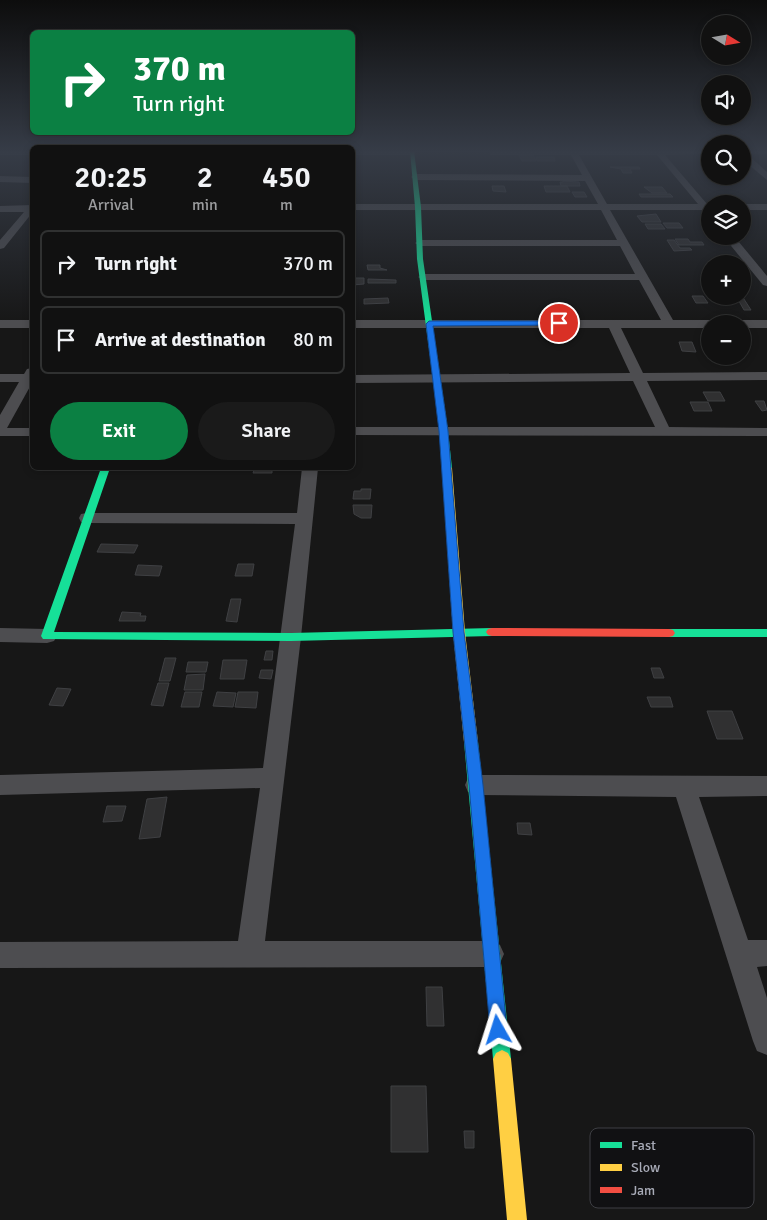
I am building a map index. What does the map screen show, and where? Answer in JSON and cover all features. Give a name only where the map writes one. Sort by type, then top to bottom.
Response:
[{"type":"street","points":[[0,209],[30,208]]},
{"type":"street","points":[[418,208],[429,324],[444,431],[459,632],[476,785],[517,1220]]},
{"type":"street","points":[[604,208],[668,323]]},
{"type":"street","points":[[652,208],[701,209]]},
{"type":"street","points":[[0,246],[30,210]]},
{"type":"street","points":[[420,242],[624,243]]},
{"type":"street","points":[[735,245],[767,283]]},
{"type":"street","points":[[424,277],[641,277]]},
{"type":"street","points":[[613,323],[640,377],[664,432]]},
{"type":"street","points":[[0,324],[30,324]]},
{"type":"street","points":[[355,324],[767,324]]},
{"type":"street","points":[[0,378],[30,376]]},
{"type":"street","points":[[355,379],[767,376]]},
{"type":"street","points":[[0,427],[30,378]]},
{"type":"street","points":[[355,431],[767,432]]},
{"type":"street","points":[[0,432],[30,432]]},
{"type":"street","points":[[47,636],[104,470]]},
{"type":"street","points":[[250,953],[291,637],[310,470]]},
{"type":"street","points":[[87,518],[304,519]]},
{"type":"street","points":[[0,636],[291,637],[459,632],[767,633]]},
{"type":"street","points":[[0,785],[272,778]]},
{"type":"street","points":[[476,785],[767,786]]},
{"type":"street","points":[[684,787],[767,1040]]},
{"type":"street","points":[[739,954],[767,953]]},
{"type":"street","points":[[0,955],[491,954]]},
{"type":"building","points":[[656,214],[661,222],[642,222],[637,216]]},
{"type":"building","points":[[663,223],[679,223],[683,228],[667,228]]},
{"type":"building","points":[[645,224],[661,224],[665,229],[648,229]]},
{"type":"building","points":[[675,239],[701,242],[701,245],[679,245]]},
{"type":"building","points":[[667,240],[674,240],[680,248],[690,248],[692,250],[674,251]]},
{"type":"building","points":[[367,265],[380,265],[380,268],[387,270],[368,270]]},
{"type":"building","points":[[355,278],[364,278],[364,284],[355,285]]},
{"type":"building","points":[[368,279],[396,280],[396,283],[368,283]]},
{"type":"building","points":[[692,296],[701,296],[701,303],[696,303]]},
{"type":"building","points":[[388,298],[389,303],[364,304],[364,299]]},
{"type":"building","points":[[741,305],[748,305],[751,310],[744,310]]},
{"type":"building","points":[[679,342],[692,342],[696,352],[682,351]]},
{"type":"building","points":[[703,392],[720,392],[725,401],[708,401]]},
{"type":"building","points":[[755,401],[764,401],[767,410],[762,411]]},
{"type":"building","points":[[690,402],[708,402],[712,411],[694,411]]},
{"type":"building","points":[[254,470],[272,470],[272,473],[253,473]]},
{"type":"building","points":[[361,489],[371,489],[370,499],[353,499],[354,491],[361,491]]},
{"type":"building","points":[[353,505],[372,505],[371,518],[361,518],[354,514]]},
{"type":"building","points":[[101,544],[138,545],[134,553],[97,552]]},
{"type":"building","points":[[238,564],[254,564],[252,576],[235,576]]},
{"type":"building","points":[[138,565],[162,566],[159,576],[135,575]]},
{"type":"building","points":[[231,599],[241,599],[237,622],[226,621]]},
{"type":"building","points":[[122,612],[141,613],[140,616],[146,616],[145,621],[119,621]]},
{"type":"building","points":[[266,651],[273,651],[272,660],[264,660]]},
{"type":"building","points":[[165,658],[176,658],[170,681],[159,681]]},
{"type":"building","points":[[223,660],[247,660],[244,679],[220,679]]},
{"type":"building","points":[[188,662],[208,662],[206,672],[186,672]]},
{"type":"building","points":[[651,668],[660,668],[664,678],[654,678]]},
{"type":"building","points":[[261,670],[273,670],[271,679],[259,678]]},
{"type":"building","points":[[205,674],[203,690],[184,690],[187,675]]},
{"type":"building","points":[[158,683],[169,683],[163,706],[151,705]]},
{"type":"building","points":[[57,688],[71,689],[63,706],[49,705]]},
{"type":"building","points":[[185,692],[202,692],[199,707],[181,707]]},
{"type":"building","points":[[217,692],[236,693],[233,707],[213,706]]},
{"type":"building","points":[[238,692],[258,692],[256,708],[235,707]]},
{"type":"building","points":[[647,697],[670,697],[673,707],[651,707]]},
{"type":"building","points":[[707,711],[732,711],[743,739],[717,739]]},
{"type":"building","points":[[167,797],[160,837],[139,839],[147,799]]},
{"type":"building","points":[[107,806],[126,806],[122,821],[103,822]]},
{"type":"building","points":[[517,823],[530,823],[532,835],[518,834]]},
{"type":"building","points":[[426,987],[442,987],[444,1026],[427,1026]]},
{"type":"building","points":[[391,1086],[426,1086],[428,1152],[391,1152]]},
{"type":"building","points":[[464,1131],[474,1131],[474,1148],[465,1148]]},
{"type":"traffic: fast","points":[[418,208],[420,259],[444,431],[447,468]]},
{"type":"traffic: fast","points":[[104,470],[47,636],[291,637],[492,632]]},
{"type":"traffic: fast","points":[[669,633],[767,633]]},
{"type":"traffic: fast","points":[[471,742],[502,1059]]},
{"type":"traffic: slow","points":[[447,468],[459,632],[471,742]]},
{"type":"traffic: slow","points":[[502,1059],[517,1220]]},
{"type":"traffic: jam","points":[[492,632],[669,633]]},
{"type":"route","points":[[498,1030],[476,785],[459,632],[444,431],[429,324],[559,323]]}]
